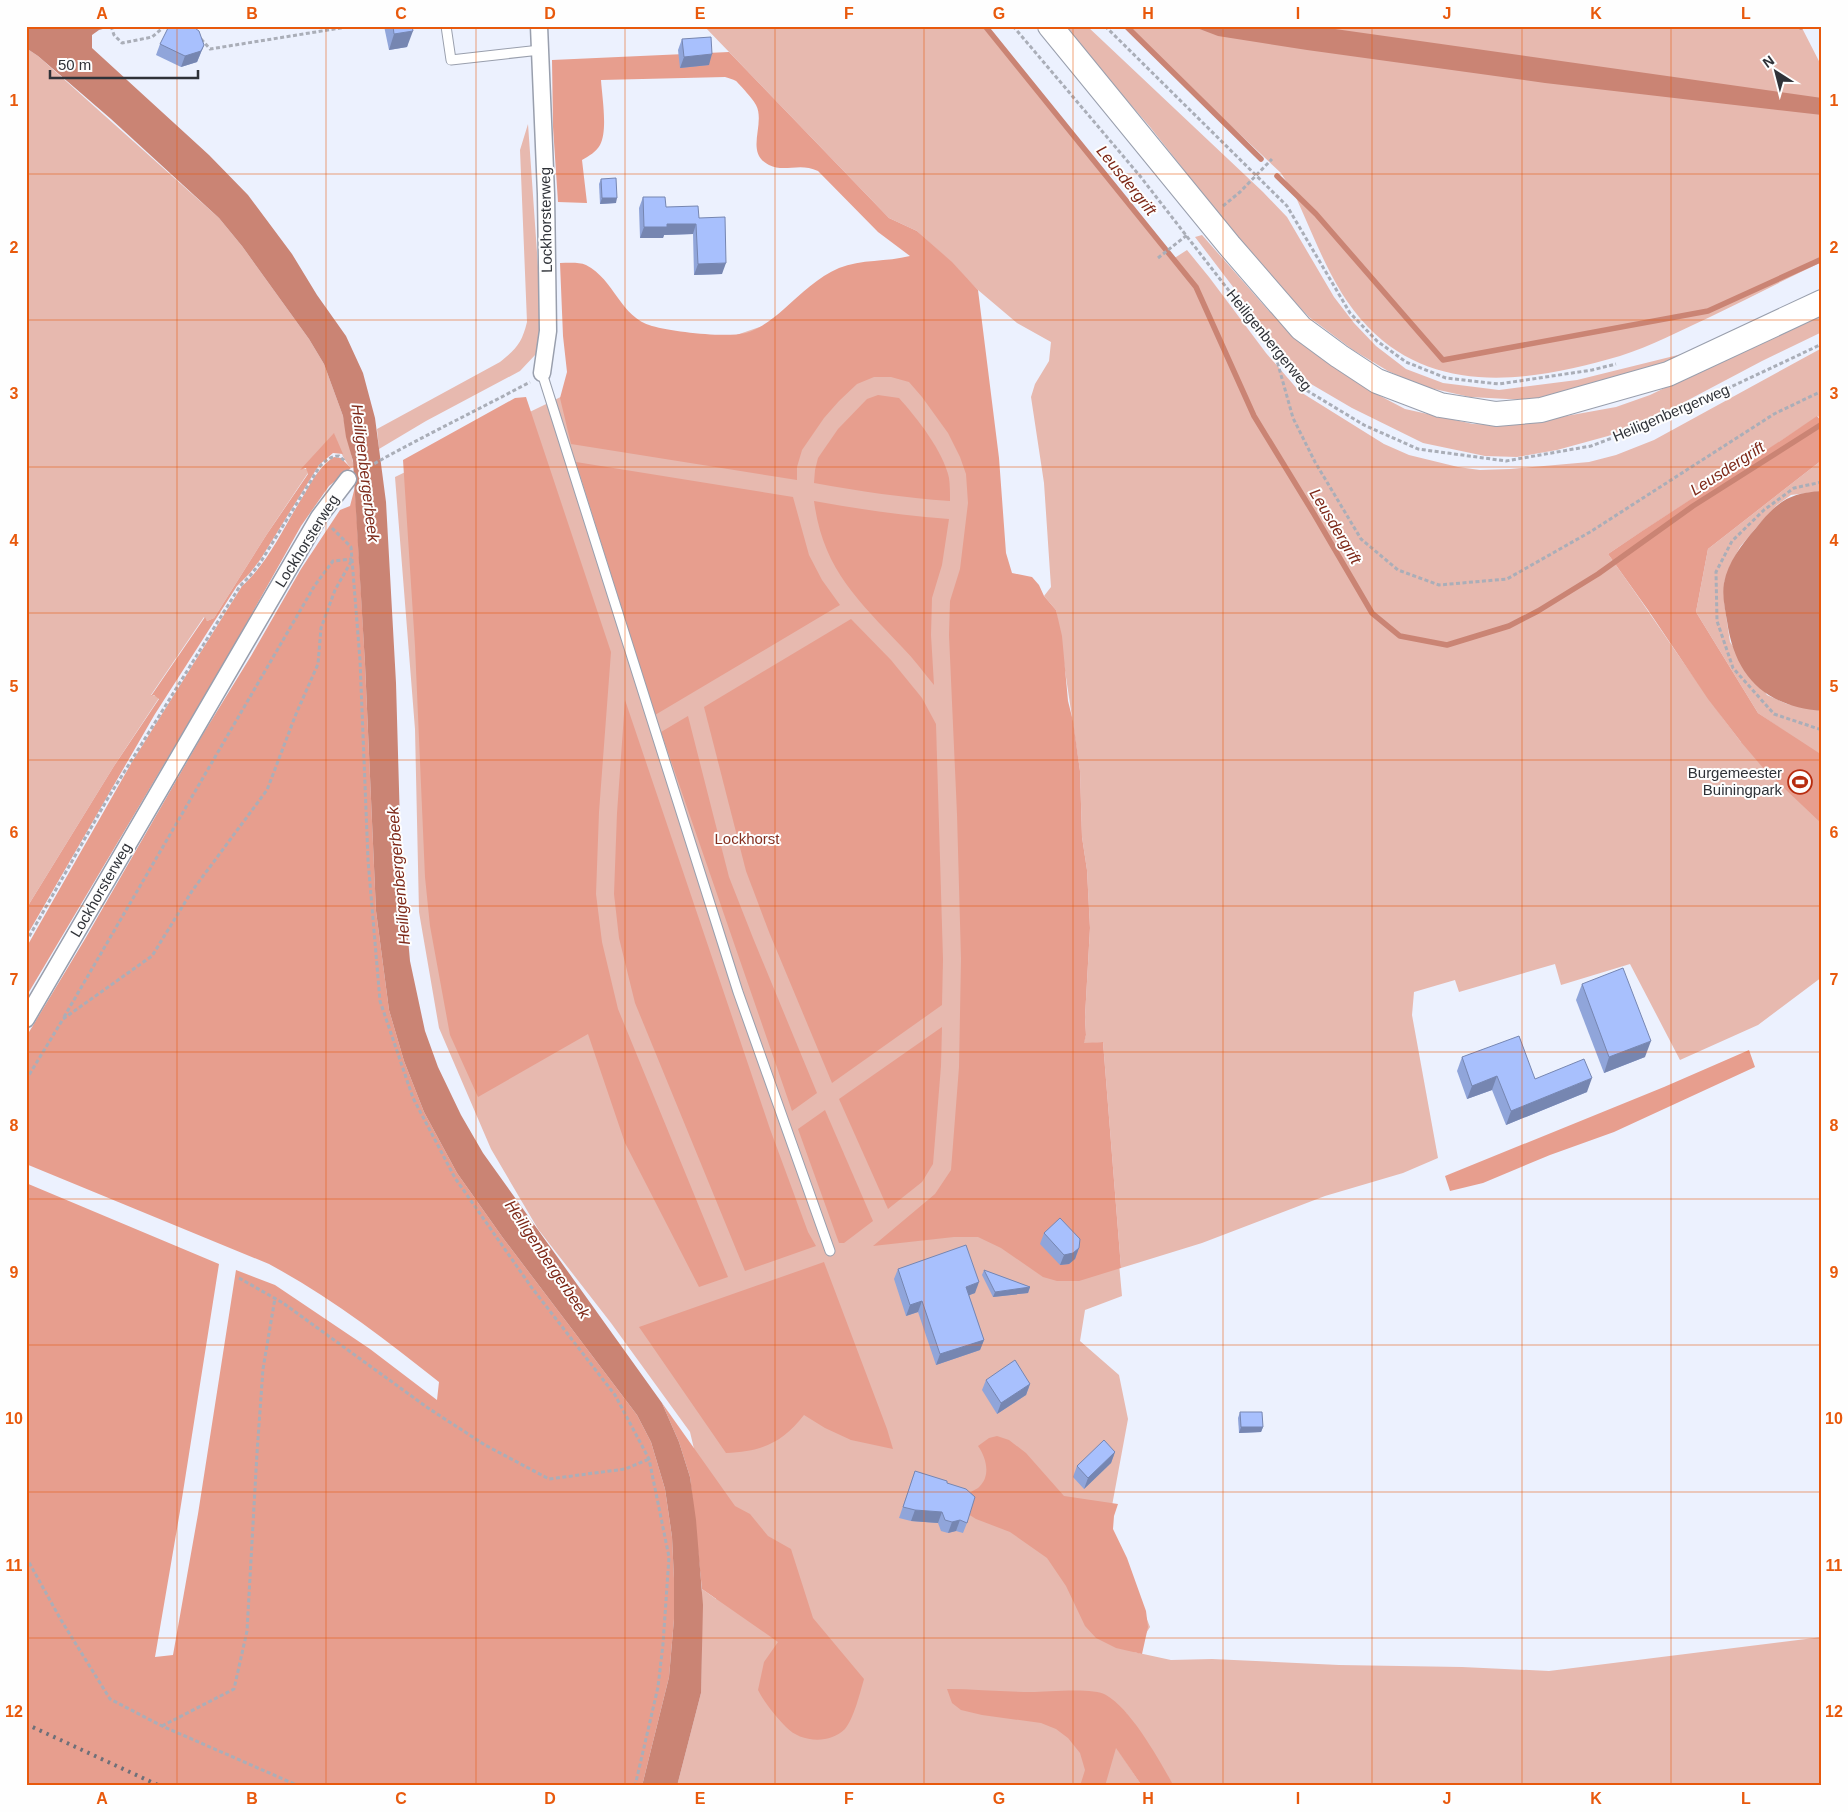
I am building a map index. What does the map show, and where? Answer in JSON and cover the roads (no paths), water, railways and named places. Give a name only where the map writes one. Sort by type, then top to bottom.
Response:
[{"type":"main road","name":"Heiligenbergerweg","points":[[1050,26],[1223,238],[1301,328],[1338,356],[1377,381],[1431,402],[1496,414],[1541,410],[1668,374],[1815,307]]},
{"type":"street","name":"Lockhorsterweg","points":[[539,26],[546,194],[548,331],[542,373]]},
{"type":"street","name":"Lockhorsterweg","points":[[26,1019],[318,517],[350,477]]},
{"type":"lane","points":[[446,26],[451,60],[540,50]]},
{"type":"lane","points":[[542,373],[738,992],[830,1251]]},
{"type":"water","name":"Heiligenbergerbeek","points":[[26,26],[114,26],[99,30],[92,35],[92,48],[209,155],[248,195],[292,254],[317,295],[346,336],[363,373],[375,418],[386,502],[396,683],[401,859],[410,961],[425,1031],[438,1067],[461,1115],[483,1153],[662,1403],[679,1442],[690,1477],[696,1520],[703,1605],[701,1693],[677,1786],[642,1786],[669,1677],[674,1619],[672,1537],[665,1489],[651,1442],[637,1415],[503,1238],[457,1173],[424,1112],[404,1061],[389,1010],[376,911],[365,664],[353,461],[346,437],[343,416],[324,364],[309,339],[242,246],[219,218],[111,119],[38,56],[26,48]]},
{"type":"water","points":[[1195,26],[1314,26],[1822,98],[1822,115],[1545,83],[1307,50],[1218,36]]},
{"type":"water","points":[[1822,491],[1822,711],[1784,703],[1756,685],[1737,658],[1731,641],[1723,593],[1726,575],[1732,561],[1763,519],[1777,505],[1792,497]]},
{"type":"waterway","name":"Leusdergrift","points":[[985,26],[1196,287],[1254,416],[1372,613],[1400,636],[1447,645],[1509,626],[1538,611],[1598,574],[1693,506],[1822,424]]},
{"type":"waterway","points":[[1126,26],[1261,159]]},
{"type":"waterway","points":[[1277,176],[1316,214],[1443,360],[1708,311],[1822,259]]},
{"type":"railway","points":[[26,1724],[160,1786]]},
{"type":"place","name":"Burgemeester Buiningpark","points":[[1800,782]]},
{"type":"park label","name":"Lockhorst","points":[[747,839]]}]
